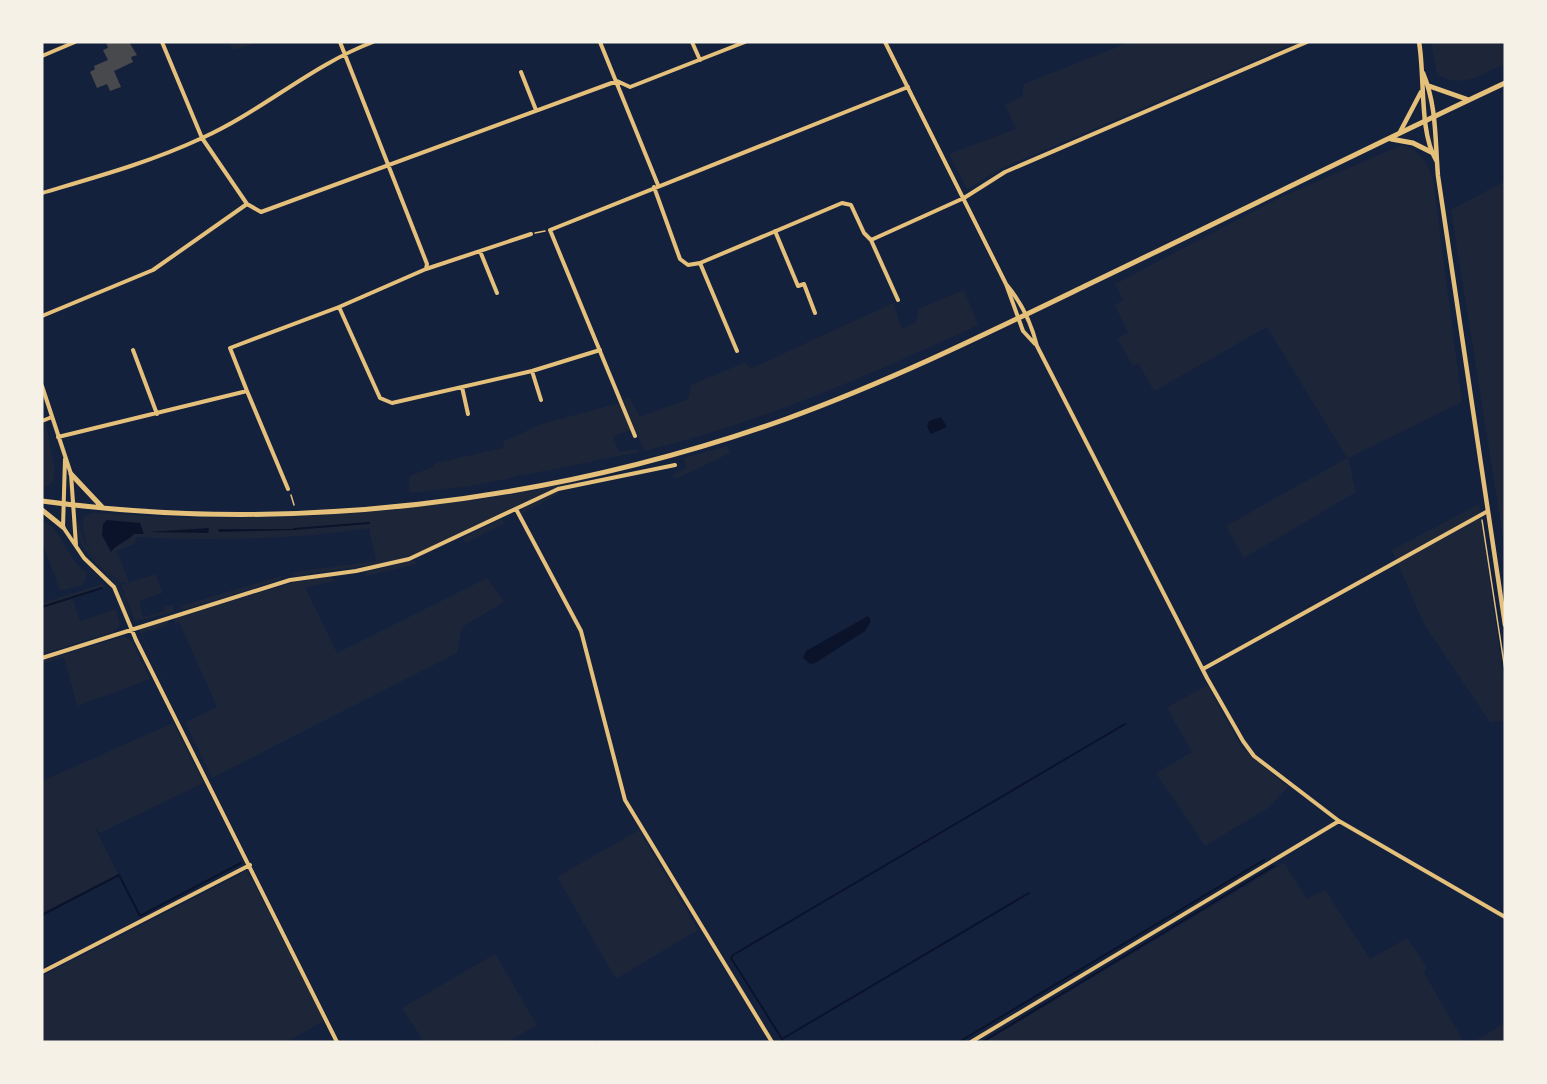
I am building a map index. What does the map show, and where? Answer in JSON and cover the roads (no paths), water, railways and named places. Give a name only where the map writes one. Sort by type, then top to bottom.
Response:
[{"type":"main road","points":[[42,501],[211,513],[374,508],[485,495],[596,474],[704,446],[787,418],[886,380],[1505,83]]},
{"type":"main road","points":[[1429,86],[1469,100]]},
{"type":"main road","points":[[1390,139],[1413,143],[1431,152]]},
{"type":"main road","points":[[71,474],[102,507]]},
{"type":"main road","points":[[42,510],[63,527]]},
{"type":"street","points":[[42,56],[75,42]]},
{"type":"street","points":[[162,42],[202,138],[247,204],[261,212],[617,81],[630,87],[745,42]]},
{"type":"street","points":[[340,42],[427,264],[426,269]]},
{"type":"street","points":[[42,193],[138,164],[202,138],[252,111],[345,52],[373,42]]},
{"type":"street","points":[[600,42],[656,186],[680,259],[688,265],[699,263],[843,203],[851,205],[864,233],[871,240],[898,300]]},
{"type":"street","points":[[693,42],[700,60]]},
{"type":"street","points":[[885,42],[1006,284],[1023,331],[1037,346]]},
{"type":"street","points":[[871,240],[964,198],[1005,172],[1307,42]]},
{"type":"street","points":[[1419,42],[1426,121],[1431,152],[1437,160]]},
{"type":"street","points":[[521,72],[536,110]]},
{"type":"street","points":[[1423,73],[1429,86],[1434,117],[1437,160],[1505,625]]},
{"type":"street","points":[[635,436],[550,230],[908,87]]},
{"type":"street","points":[[1398,135],[1422,90]]},
{"type":"street","points":[[42,316],[153,270],[247,204]]},
{"type":"street","points":[[775,231],[798,286],[804,284],[815,313]]},
{"type":"street","points":[[288,489],[230,350],[339,307],[426,269],[531,234]]},
{"type":"street","points":[[480,251],[497,293]]},
{"type":"street","points":[[699,263],[737,351]]},
{"type":"street","points":[[1006,284],[1027,314],[1037,346],[1203,669],[1243,741],[1254,756],[1339,821],[1505,917]]},
{"type":"street","points":[[339,307],[380,398],[392,403],[532,371],[600,350]]},
{"type":"street","points":[[133,350],[157,414]]},
{"type":"street","points":[[532,371],[541,400]]},
{"type":"street","points":[[42,386],[71,474],[76,546]]},
{"type":"street","points":[[462,387],[468,414]]},
{"type":"street","points":[[58,437],[247,391]]},
{"type":"street","points":[[42,421],[52,417]]},
{"type":"street","points":[[65,459],[63,527],[84,558],[114,587],[132,630],[337,1042]]},
{"type":"street","points":[[42,658],[290,580],[356,571],[409,559],[558,489],[675,465]]},
{"type":"street","points":[[516,509],[581,631],[625,800],[772,1042]]},
{"type":"street","points":[[1203,669],[1488,511]]},
{"type":"street","points":[[971,1042],[1339,821]]},
{"type":"street","points":[[42,972],[250,865]]},
{"type":"waterway","points":[[294,529],[369,523]]},
{"type":"waterway","points":[[42,607],[102,588]]},
{"type":"waterway","points":[[782,1039],[731,958],[733,955],[1125,724]]},
{"type":"waterway","points":[[959,1042],[1264,860]]},
{"type":"waterway","points":[[42,915],[119,875],[140,916],[241,863]]},
{"type":"waterway","points":[[982,1042],[1274,866]]},
{"type":"waterway","points":[[784,1042],[782,1039],[1029,893]]}]
